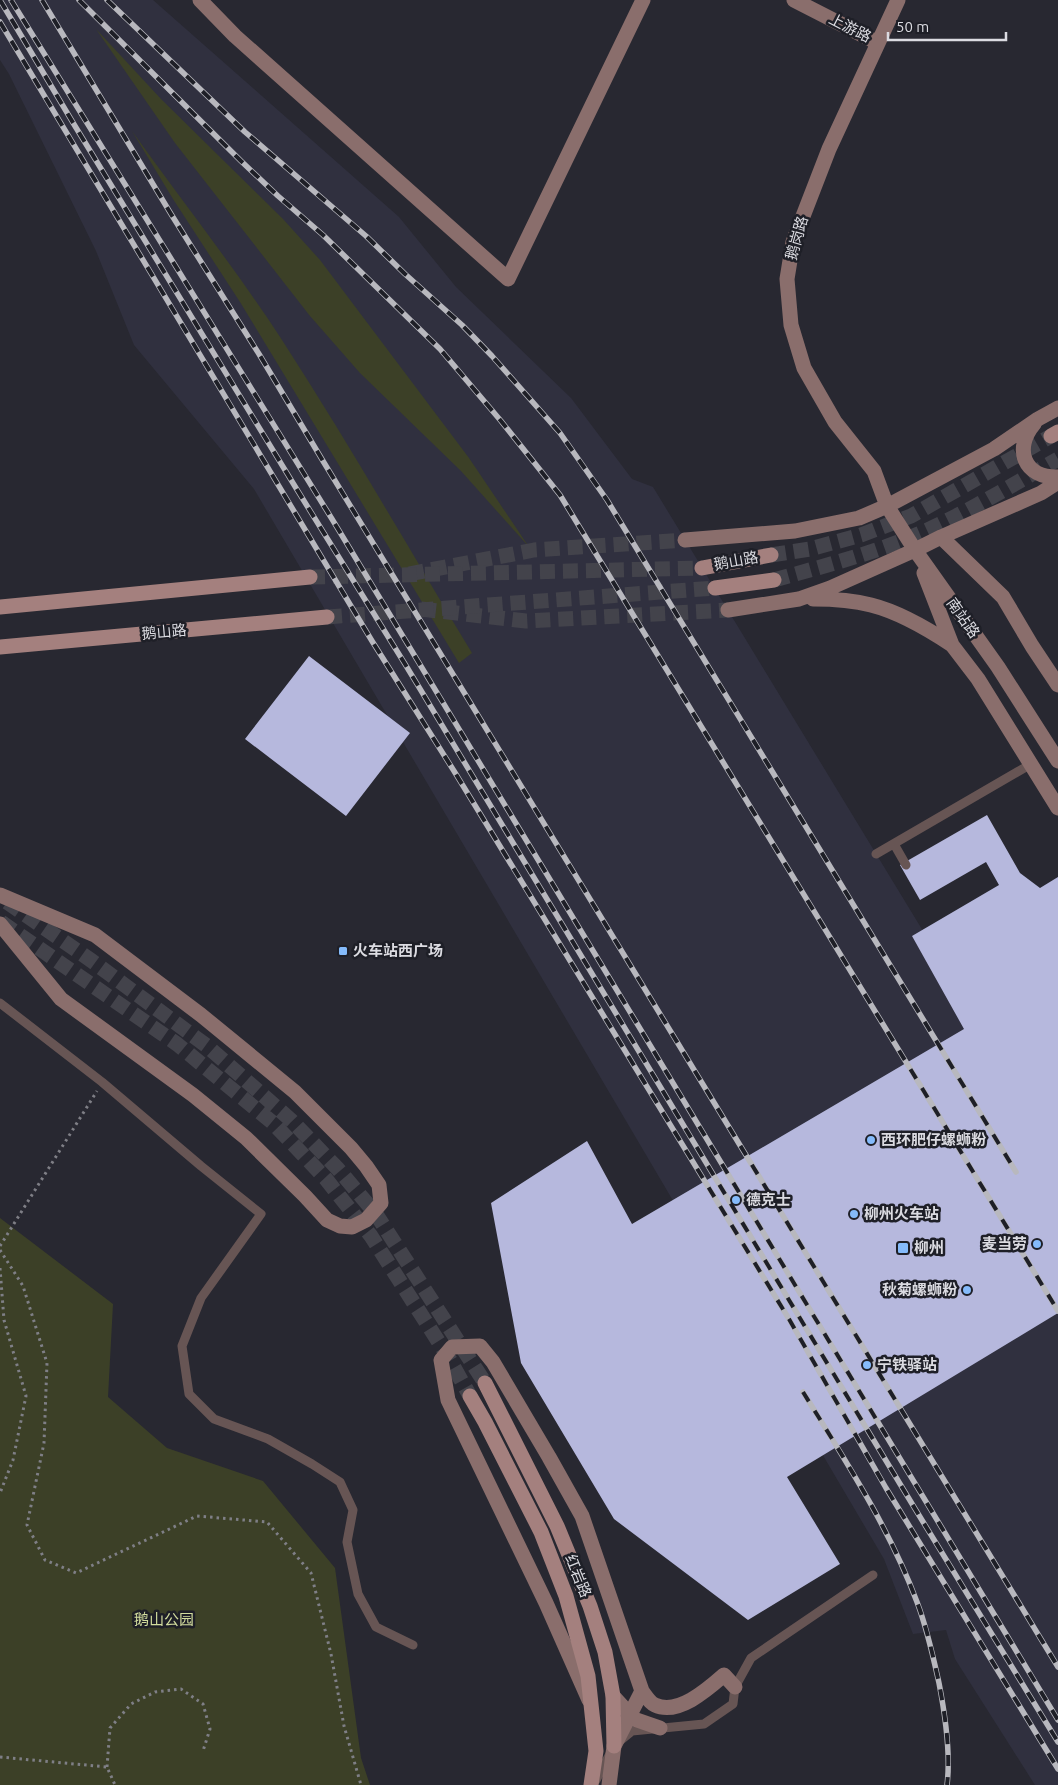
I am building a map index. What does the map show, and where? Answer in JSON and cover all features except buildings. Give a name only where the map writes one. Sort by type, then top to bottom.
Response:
[{"type":"main road","name":"鹅山路","points":[[702,568],[771,555]]},
{"type":"main road","points":[[0,607],[310,576]]},
{"type":"main road","name":"鹅山路","points":[[715,588],[774,580]]},
{"type":"main road","name":"鹅山路","points":[[0,647],[327,617]]},
{"type":"main road","name":"红岩路","points":[[485,1383],[557,1526],[596,1624],[605,1652],[613,1696],[614,1746]]},
{"type":"main road","name":"红岩路","points":[[470,1396],[541,1532],[566,1596],[588,1676],[596,1751],[592,1785]]},
{"type":"street","points":[[200,0],[235,36],[508,279],[643,0]]},
{"type":"street","name":"上游路","points":[[794,0],[878,43]]},
{"type":"street","name":"鹅岗路","points":[[874,471],[835,422],[804,368],[791,325],[787,279],[793,242],[822,166],[898,0]]},
{"type":"street","points":[[685,540],[795,531],[859,518],[887,506],[994,449],[1038,419],[1058,408]]},
{"type":"street","points":[[1038,419],[1023,442],[1024,458],[1038,474],[1058,476]]},
{"type":"street","name":"南站路","points":[[874,471],[887,506],[998,667],[1058,761]]},
{"type":"street","points":[[798,599],[830,588],[916,550],[1042,492],[1058,482]]},
{"type":"street","points":[[941,537],[1003,597],[1058,686]]},
{"type":"street","points":[[916,550],[952,645],[978,679],[1058,808]]},
{"type":"street","points":[[728,610],[798,599],[840,599],[872,605],[934,632],[952,645]]},
{"type":"street","points":[[0,895],[95,935],[201,1015],[295,1092],[351,1148],[366,1166],[378,1185],[381,1203],[366,1220],[352,1227],[340,1226],[327,1220],[246,1138],[193,1095],[61,998],[0,924]]},
{"type":"street","points":[[591,1706],[546,1603],[448,1400],[441,1360],[452,1347],[480,1346],[493,1362],[582,1516],[642,1691],[654,1705],[671,1708],[698,1696],[724,1675],[736,1687]]},
{"type":"street","points":[[614,1746],[642,1691]]},
{"type":"street","points":[[613,1696],[634,1719],[660,1728]]},
{"type":"street","name":"红岩路","points":[[609,1785],[614,1746]]},
{"type":"lane","points":[[876,854],[1031,764]]},
{"type":"lane","points":[[894,844],[906,865]]},
{"type":"lane","points":[[0,1003],[102,1082],[200,1166],[262,1214],[201,1298],[182,1346],[189,1394],[214,1419],[268,1439],[340,1482],[353,1510],[347,1542],[358,1594],[376,1627],[413,1645]]},
{"type":"lane","points":[[592,1785],[614,1746],[632,1731],[704,1724],[733,1704],[736,1687],[751,1658],[873,1575]]},
{"type":"path","points":[[102,1082],[0,1248],[23,1286],[47,1363],[44,1442],[26,1524],[45,1560],[76,1573],[197,1516],[267,1522],[311,1573],[331,1654],[344,1726],[361,1785]]},
{"type":"path","points":[[0,1268],[4,1320],[26,1396],[13,1460],[0,1493]]},
{"type":"path","points":[[115,1785],[107,1767],[110,1728],[131,1704],[154,1692],[181,1689],[202,1704],[210,1729],[203,1750]]},
{"type":"path","points":[[0,1757],[107,1767]]},
{"type":"shaded area","points":[[0,0],[153,0],[399,217],[456,287],[571,398],[632,479],[653,487],[1058,1153],[1058,1785],[1035,1785],[955,1659],[946,1630],[913,1634],[884,1559],[254,489],[134,345],[96,251],[9,74],[0,60]]},
{"type":"green space","points":[[96,29],[161,99],[283,219],[320,260],[469,458],[529,547],[461,471],[360,373],[310,316],[175,143]]},
{"type":"green space","points":[[132,131],[264,313],[331,417],[472,653],[459,663],[240,302],[173,199]]},
{"type":"green space","name":"鹅山公园","points":[[0,1218],[113,1304],[108,1397],[167,1448],[263,1481],[335,1568],[361,1758],[370,1785],[0,1785]]},
{"type":"tunnel","points":[[771,555],[810,549],[861,535],[911,516],[1051,436]]},
{"type":"tunnel","points":[[774,580],[868,553],[905,540],[975,506],[1058,459]]},
{"type":"tunnel","points":[[409,574],[534,550],[685,540]]},
{"type":"tunnel","points":[[310,577],[702,568]]},
{"type":"tunnel","points":[[327,617],[715,588]]},
{"type":"tunnel","points":[[421,609],[526,621],[728,610]]},
{"type":"tunnel","points":[[7,902],[92,961],[207,1046],[292,1121],[338,1169],[376,1214],[485,1383]]},
{"type":"tunnel","points":[[1,922],[177,1044],[273,1123],[326,1179],[371,1236],[447,1355],[470,1396]]},
{"type":"railway","points":[[0,0],[1058,1742]]},
{"type":"railway","points":[[11,0],[332,519],[1058,1720]]},
{"type":"railway","points":[[42,0],[1058,1667]]},
{"type":"railway","points":[[79,0],[241,161],[323,235],[440,349],[560,495],[1058,1311]]},
{"type":"railway","points":[[107,0],[245,132],[366,236],[462,325],[560,433],[607,500],[1016,1172]]},
{"type":"railway","points":[[0,22],[372,641],[454,771],[789,1319],[886,1488],[1058,1769]]},
{"type":"railway","points":[[803,1392],[880,1521],[906,1574],[917,1602],[930,1642],[939,1683],[947,1734],[947,1785]]},
{"type":"place","name":"火车站西广场","points":[[343,951]]},
{"type":"place","name":"西环肥仔螺蛳粉","points":[[871,1140]]},
{"type":"place","name":"德克士","points":[[736,1200]]},
{"type":"place","name":"柳州火车站","points":[[854,1214]]},
{"type":"place","name":"麦当劳","points":[[1037,1244]]},
{"type":"place","name":"柳州","points":[[903,1248]]},
{"type":"place","name":"秋菊螺蛳粉","points":[[967,1290]]},
{"type":"place","name":"宁铁驿站","points":[[867,1365]]}]
